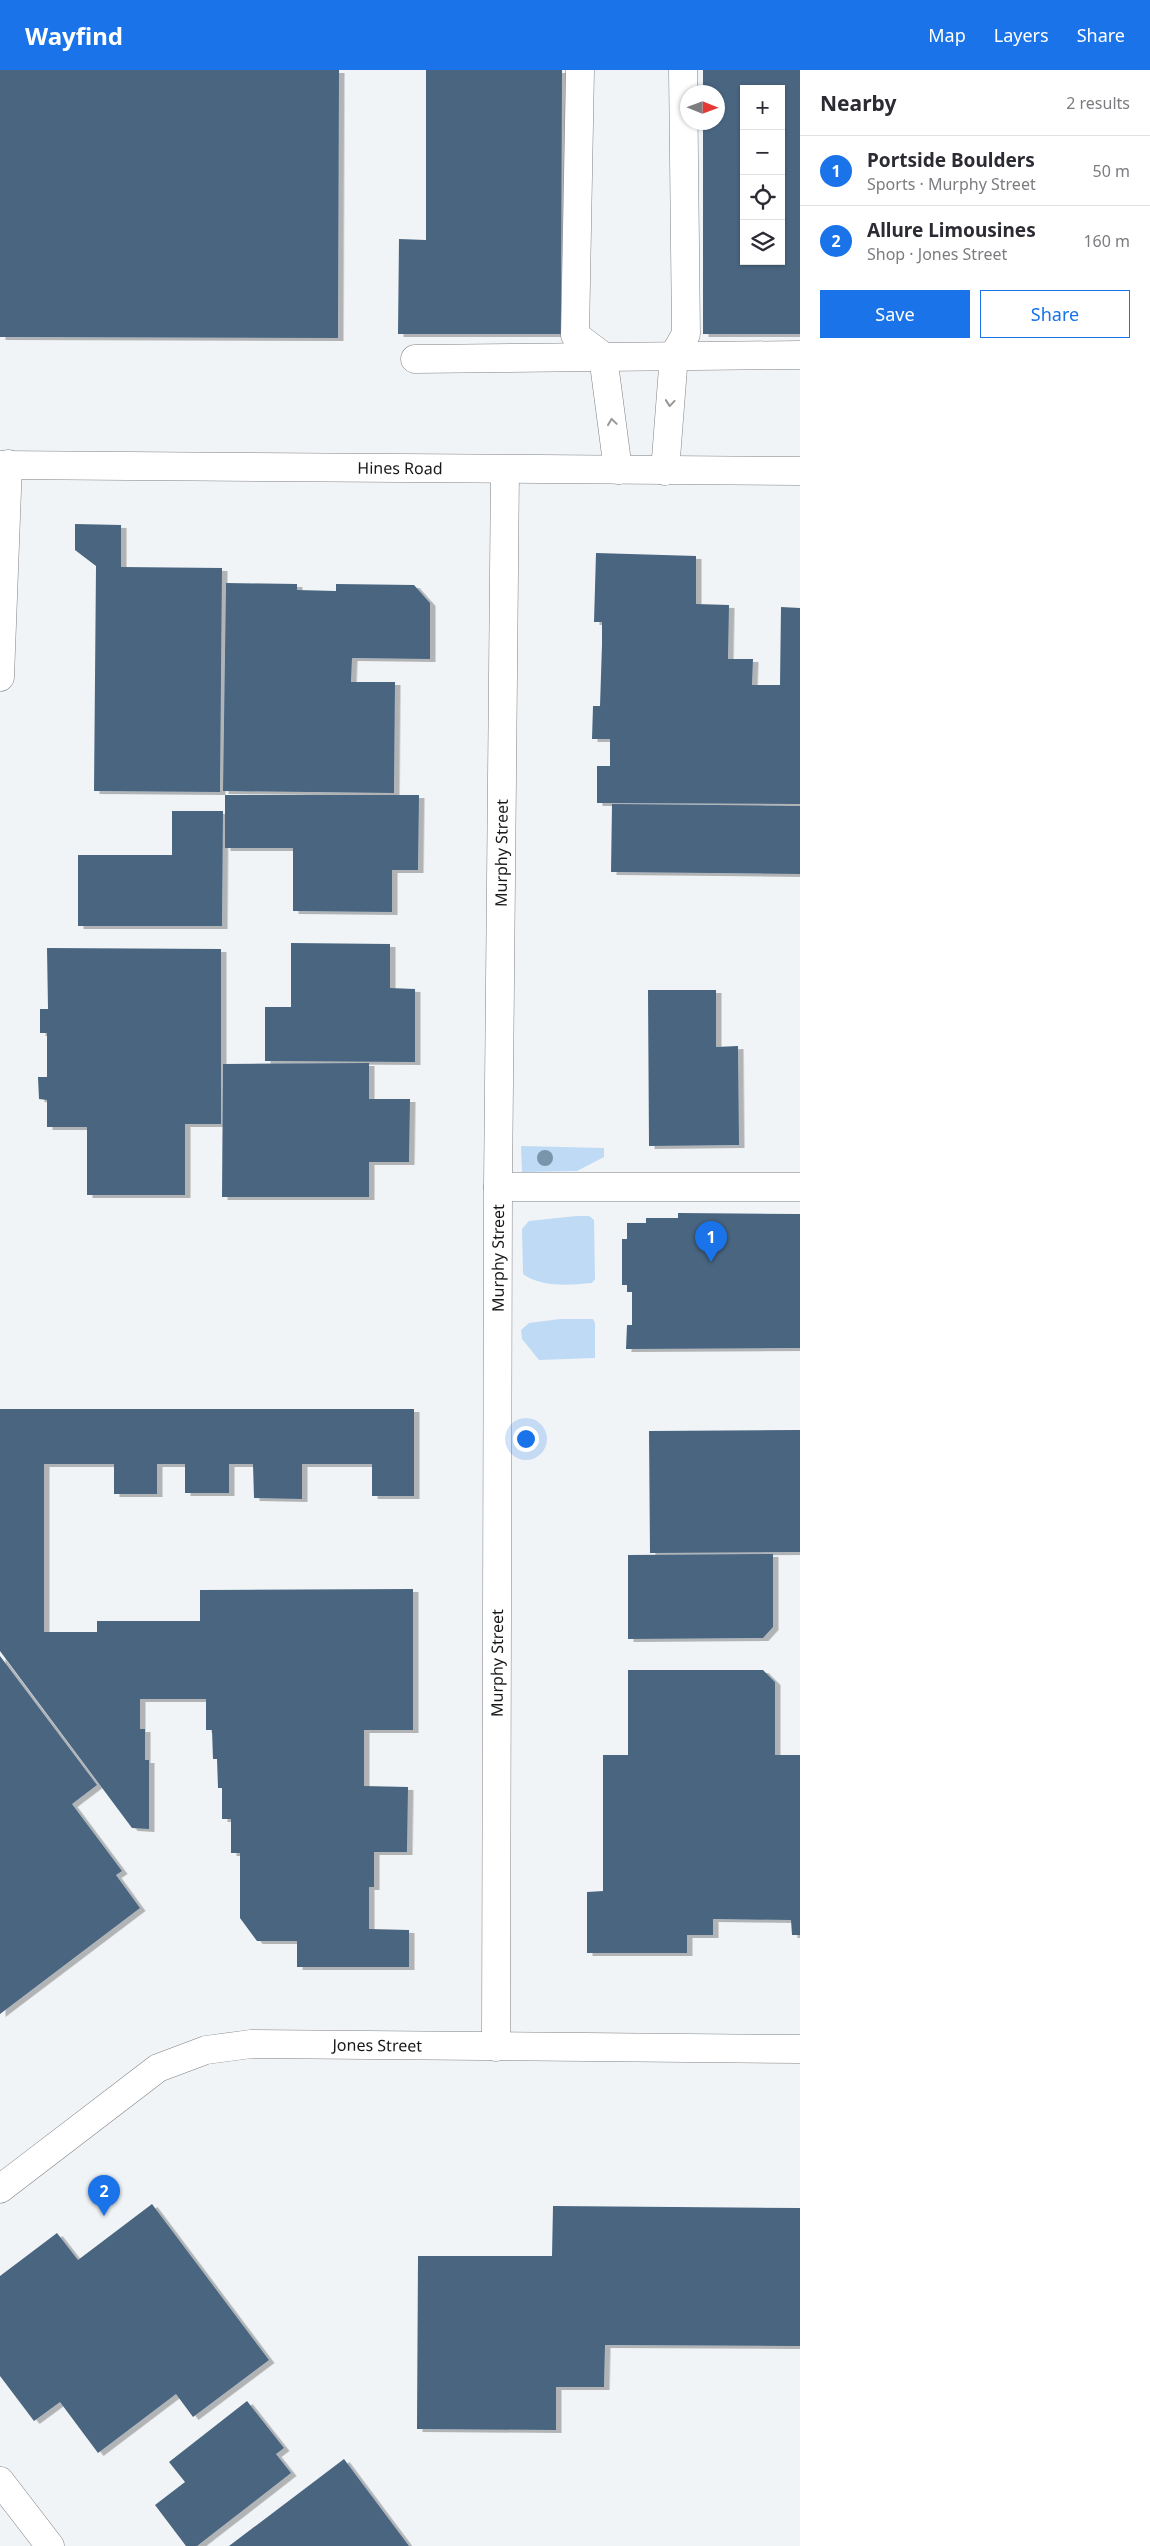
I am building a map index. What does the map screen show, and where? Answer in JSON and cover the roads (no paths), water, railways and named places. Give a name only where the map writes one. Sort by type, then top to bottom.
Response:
[{"type":"street","points":[[580,70],[575,334],[603,356],[618,470]]},
{"type":"street","points":[[665,471],[674,354],[686,334],[683,70]]},
{"type":"street","points":[[415,359],[674,354],[800,355]]},
{"type":"street","points":[[0,677],[4,464]]},
{"type":"street","name":"Hines Road","points":[[4,464],[505,470],[800,471]]},
{"type":"street","name":"Murphy Street","points":[[496,2047],[498,1187],[505,470]]},
{"type":"street","points":[[498,1187],[800,1187]]},
{"type":"street","name":"Jones Street","points":[[0,2189],[158,2068],[206,2050],[251,2044],[800,2049]]},
{"type":"street","points":[[0,2481],[50,2546]]},
{"type":"place","name":"Portside Boulders","points":[[711,1262]]},
{"type":"place","name":"Allure Limousines","points":[[104,2216]]}]
